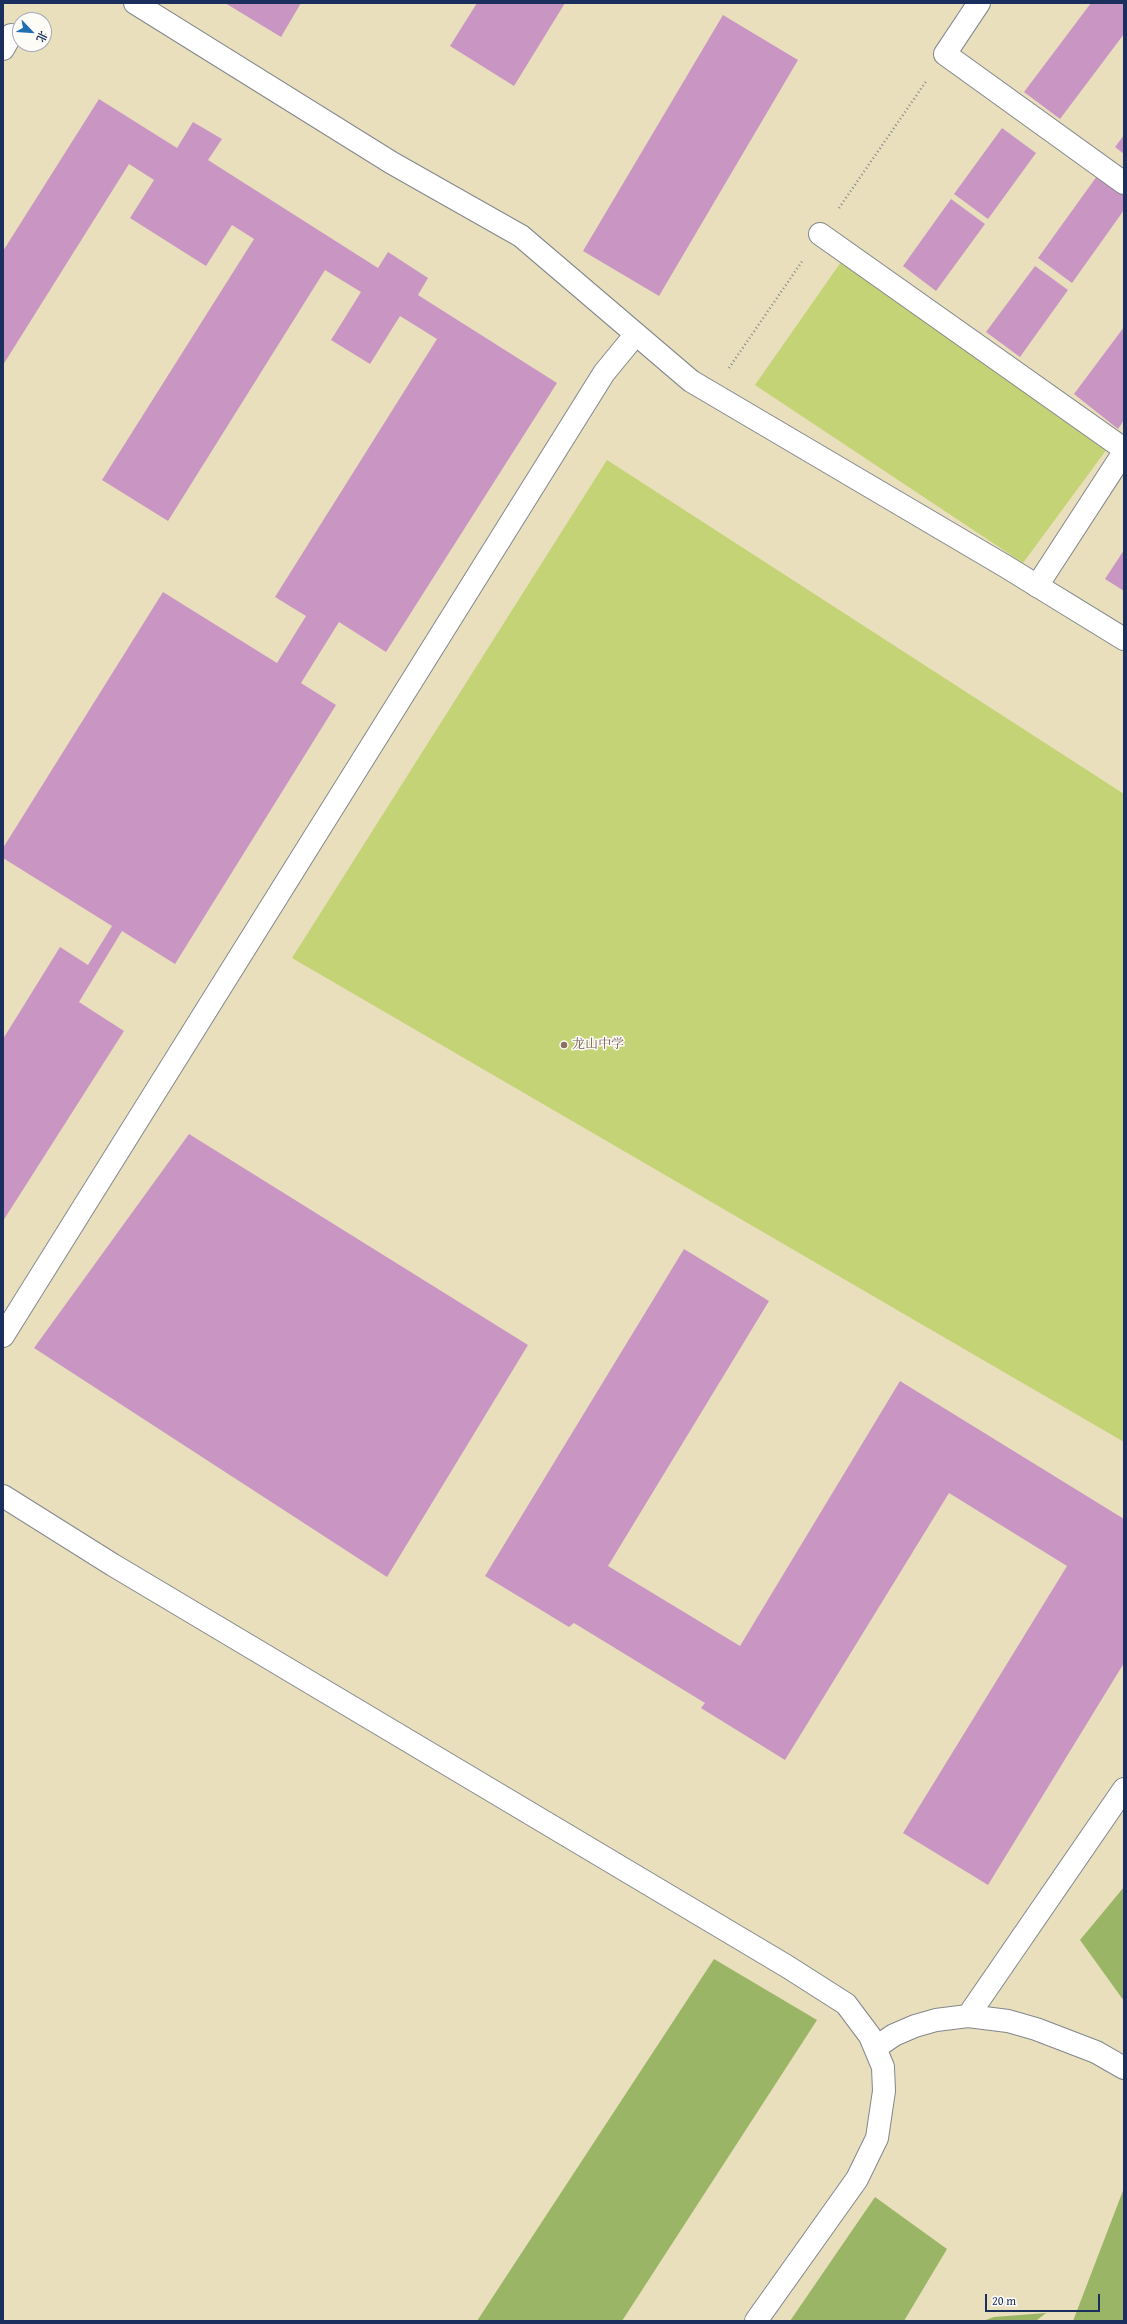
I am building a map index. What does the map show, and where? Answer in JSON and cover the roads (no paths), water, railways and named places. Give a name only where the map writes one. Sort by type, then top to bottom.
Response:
[{"type":"street","points":[[135,3],[392,163],[521,236],[691,381],[1124,639]]},
{"type":"street","points":[[978,3],[945,54],[1124,183]]},
{"type":"street","points":[[820,234],[1124,449]]},
{"type":"street","points":[[3,1336],[604,372],[636,334]]},
{"type":"street","points":[[1037,586],[1124,452]]},
{"type":"street","points":[[3,1496],[113,1565],[788,1967],[846,2004],[870,2036],[883,2067],[884,2091],[877,2138],[857,2179],[756,2321]]},
{"type":"street","points":[[968,2016],[1124,1789]]},
{"type":"street","points":[[875,2048],[894,2035],[914,2026],[936,2020],[968,2016],[1008,2021],[1042,2031],[1096,2052],[1124,2068]]},
{"type":"place","name":"龙山中学","points":[[564,1045]]}]
